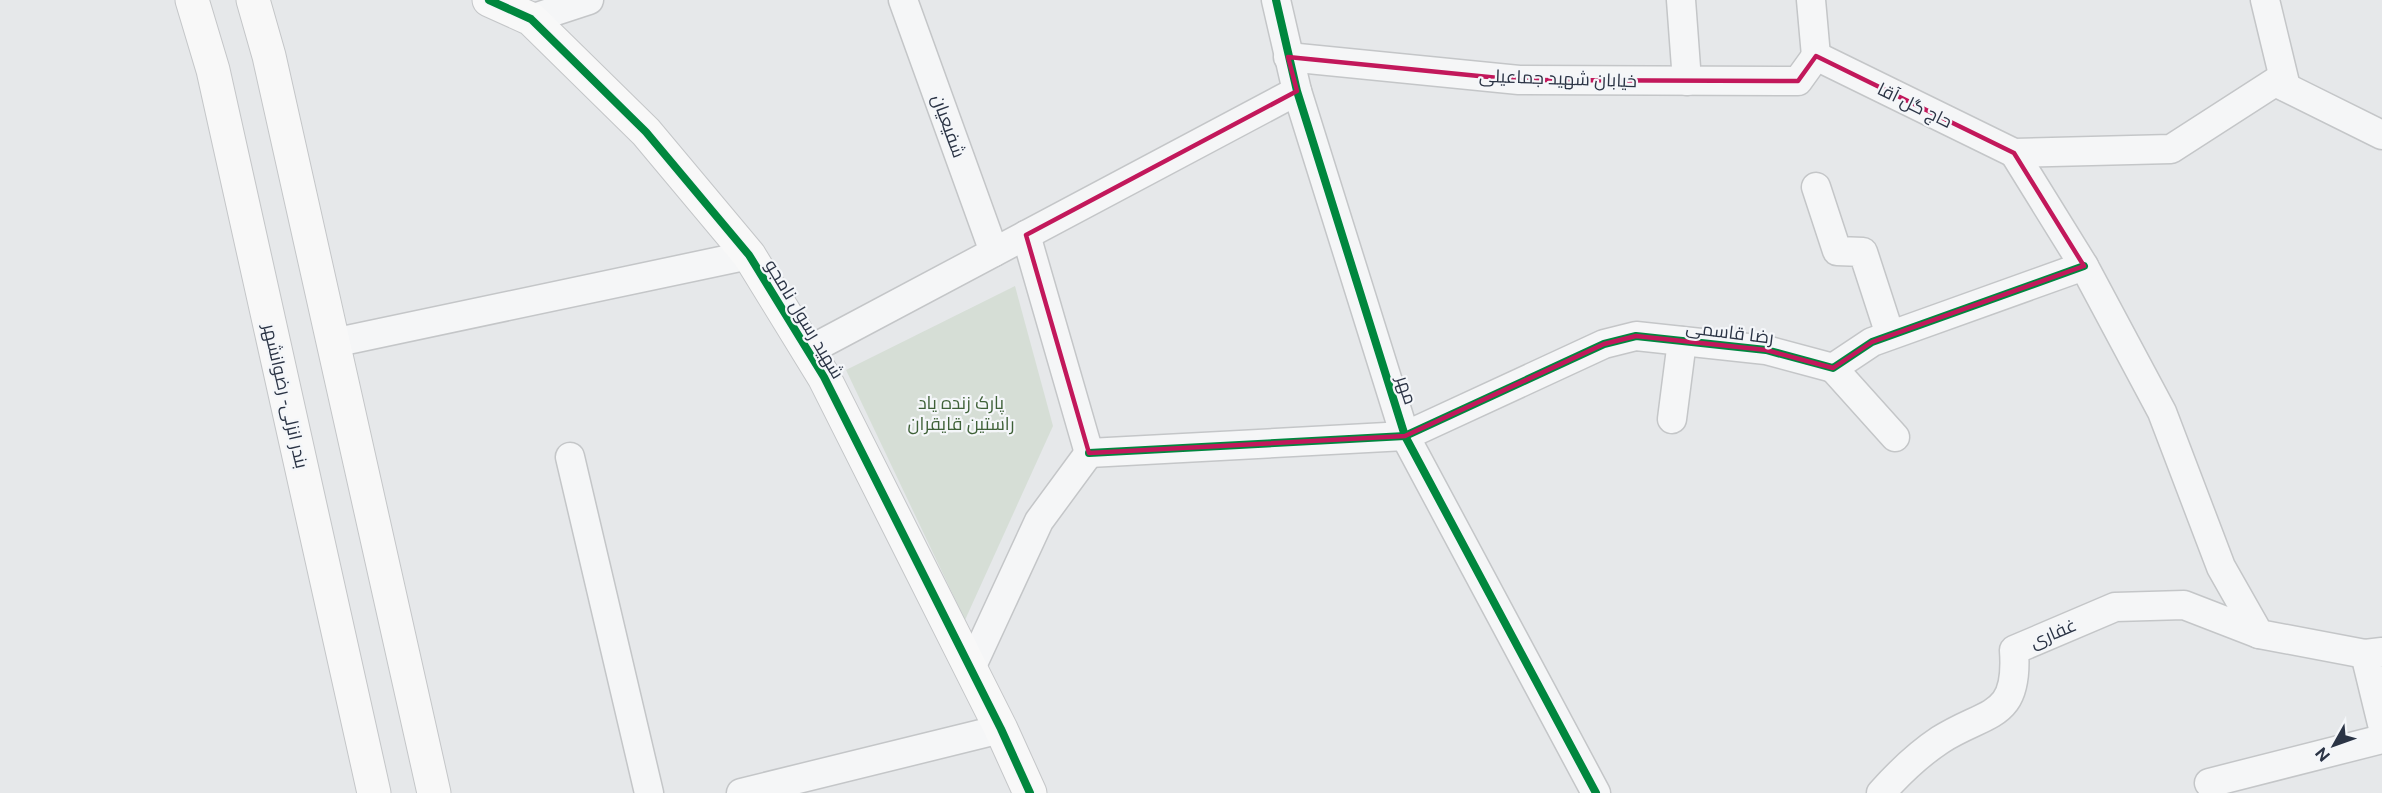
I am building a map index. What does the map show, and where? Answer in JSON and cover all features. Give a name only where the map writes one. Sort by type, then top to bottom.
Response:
[{"type":"main road","name":"بندر انزلی - رضوانشهر","points":[[192,0],[216,82],[374,793]]},
{"type":"main road","points":[[253,0],[269,56],[434,793]]},
{"type":"main road","name":"شهید رسول نامجو","points":[[489,0],[531,20],[646,132],[749,255],[824,377],[1002,729],[1030,793]]},
{"type":"street","points":[[531,20],[589,0]]},
{"type":"street","name":"شفیعیان","points":[[903,0],[994,252]]},
{"type":"street","name":"مهر","points":[[1276,0],[1297,91],[1405,436],[1596,793]]},
{"type":"street","points":[[1681,0],[1687,81]]},
{"type":"street","points":[[1811,0],[1815,56]]},
{"type":"street","points":[[2265,0],[2286,87]]},
{"type":"street","name":"خیابان شهید جماعیلی","points":[[1288,57],[1519,80],[1798,81],[1815,56]]},
{"type":"street","name":"حاج گل آقا","points":[[1815,56],[2014,153]]},
{"type":"street","points":[[2014,153],[2171,149],[2275,82],[2382,135]]},
{"type":"street","points":[[808,351],[1297,91]]},
{"type":"street","points":[[2014,153],[2084,266],[2162,412],[2221,567],[2259,634],[2374,653],[2382,724]]},
{"type":"street","points":[[1816,187],[1837,251],[1863,252],[1890,335]]},
{"type":"street","points":[[1026,235],[1089,453]]},
{"type":"street","points":[[333,343],[749,255]]},
{"type":"street","points":[[1895,437],[1833,368],[1872,342],[2084,266]]},
{"type":"street","name":"رضا قاسمی","points":[[1405,436],[1604,344],[1636,336],[1766,350],[1833,368]]},
{"type":"street","points":[[1672,419],[1682,341]]},
{"type":"street","points":[[1089,453],[1405,436]]},
{"type":"street","points":[[970,668],[1039,521],[1089,453]]},
{"type":"street","points":[[570,457],[649,793]]},
{"type":"street","name":"غفاری","points":[[1881,793],[1896,777],[1940,740],[2001,709],[2016,676],[2014,650],[2115,606],[2184,605],[2259,634]]},
{"type":"street","points":[[741,793],[822,783],[1002,729]]},
{"type":"street","points":[[2209,783],[2382,739]]},
{"type":"highlighted area","points":[[1816,56],[2014,153],[2084,266],[1872,342],[1833,368],[1766,350],[1636,336],[1604,344],[1405,436],[1089,453],[1026,235],[1297,91],[1288,57],[1519,80],[1798,81]]},
{"type":"green space","name":"پارک زنده یاد راستین قایقران","points":[[1015,286],[1053,426],[965,620],[846,370]]},
{"type":"cycle path","points":[[489,0],[531,19],[646,132],[749,255],[824,377],[1001,729],[1030,793]]},
{"type":"cycle path","points":[[1276,0],[1297,91],[1405,436],[1596,793]]},
{"type":"cycle path","points":[[1089,453],[1405,436],[1604,344],[1636,336],[1766,350],[1833,368],[1872,342],[2084,266]]}]
